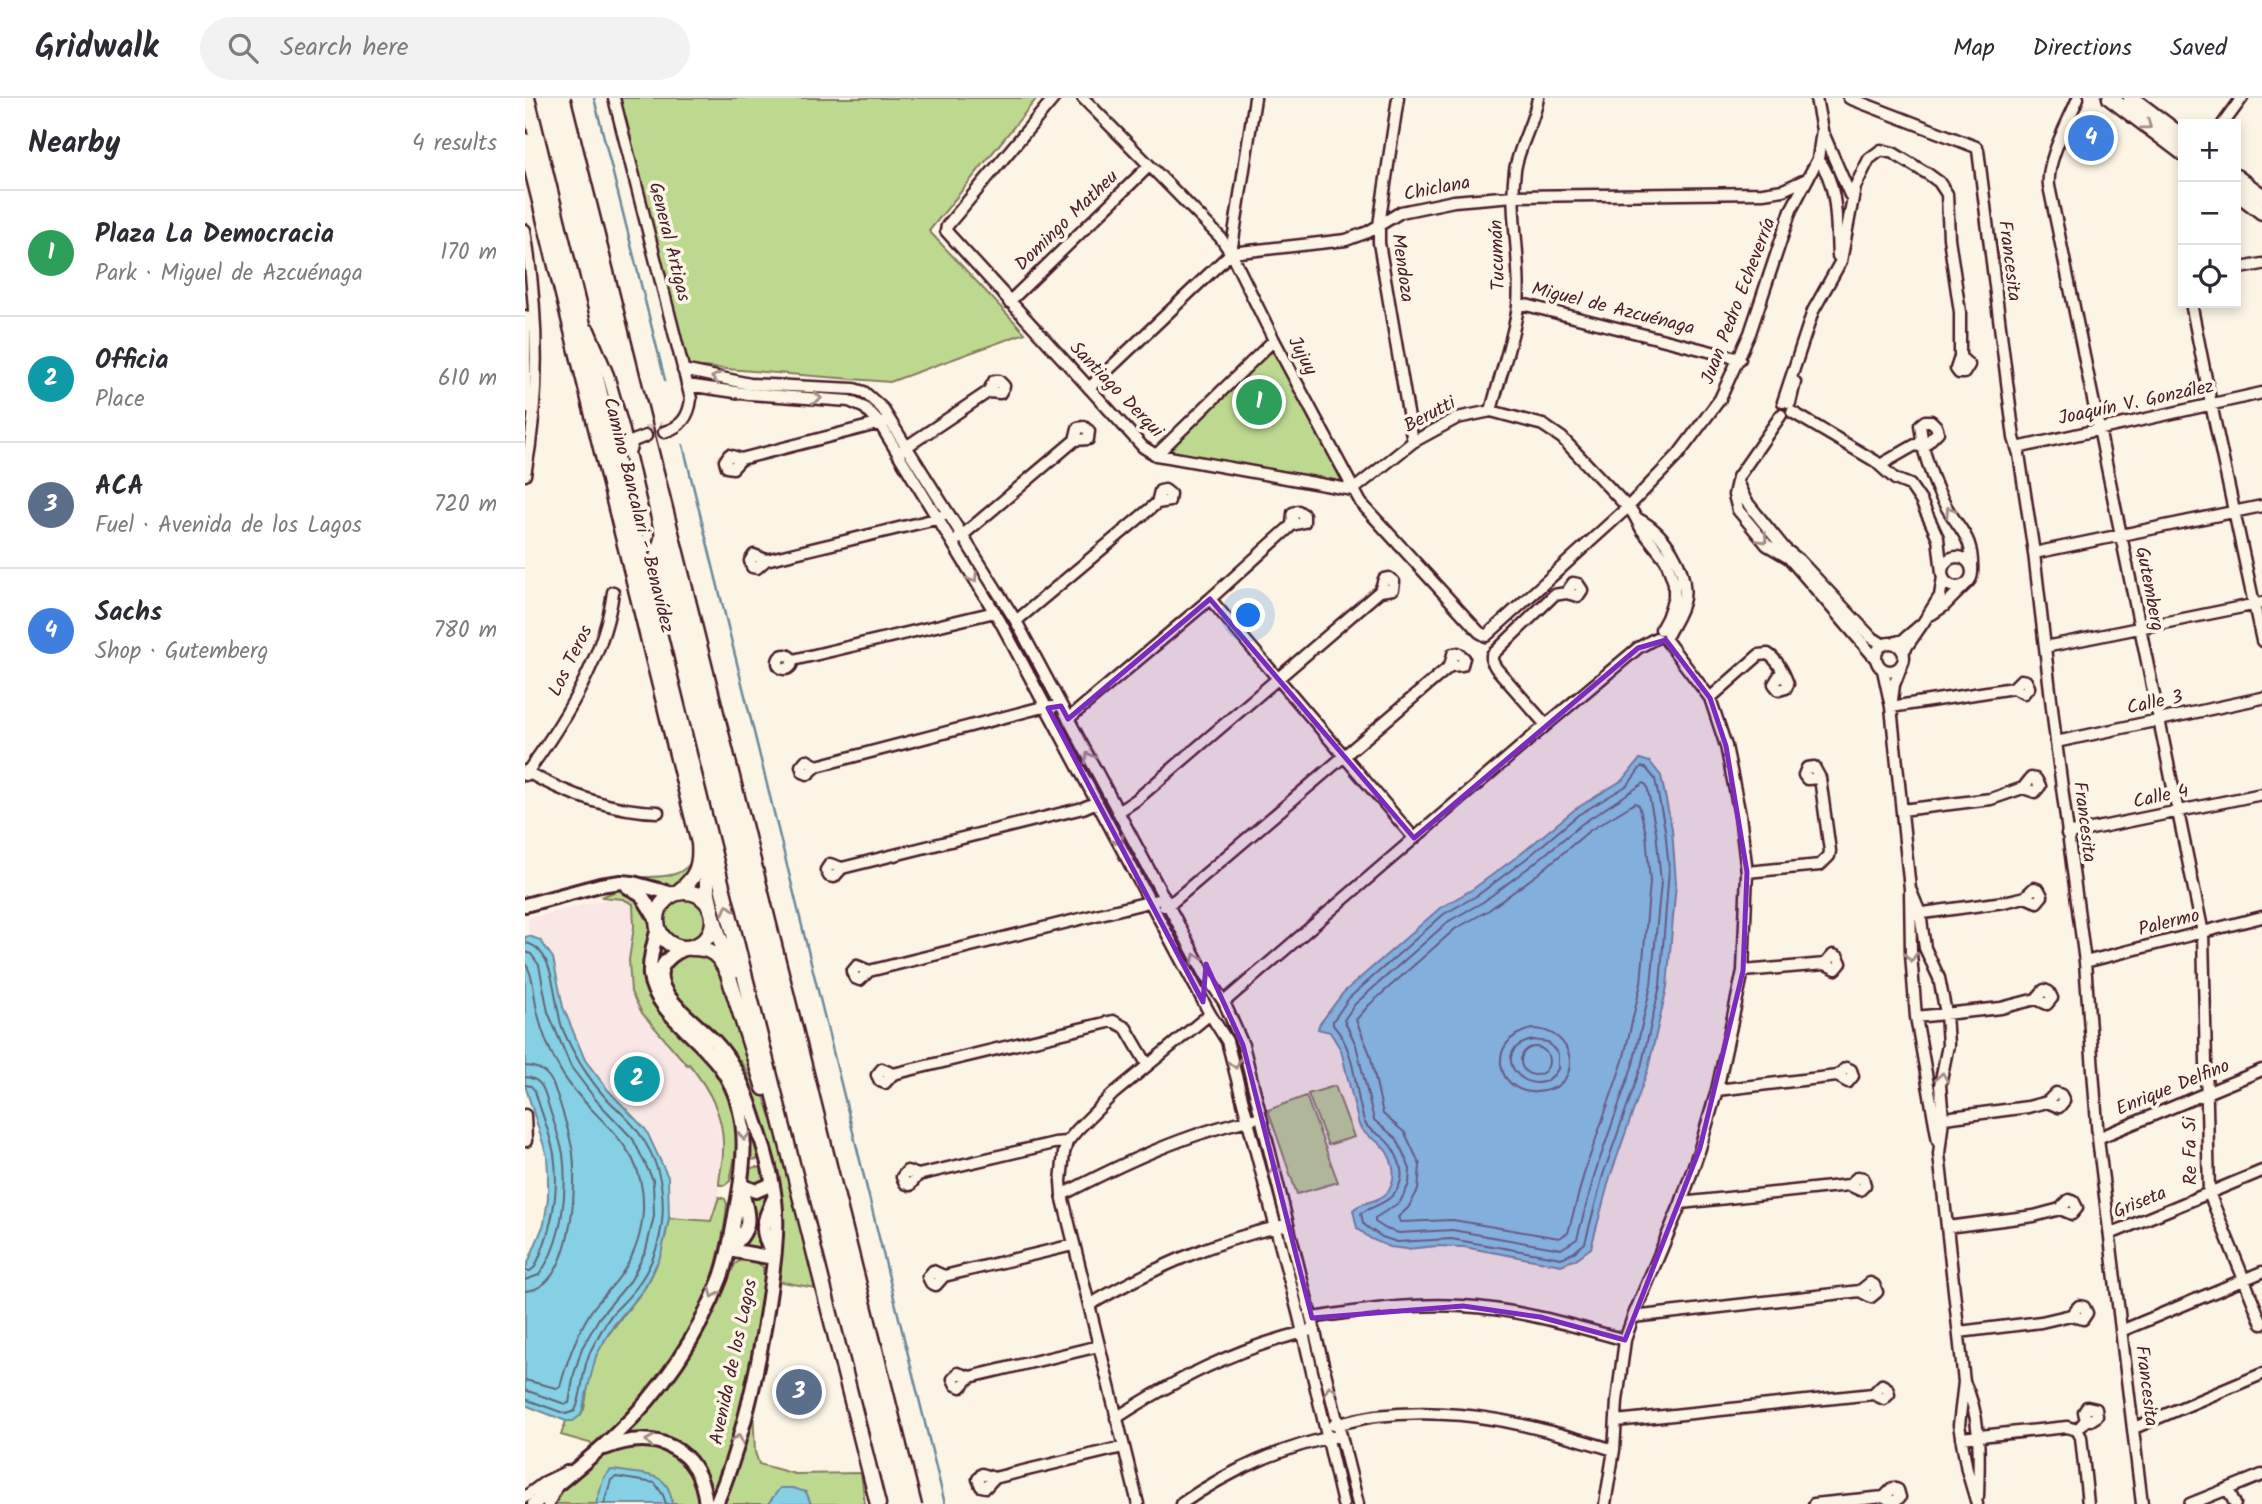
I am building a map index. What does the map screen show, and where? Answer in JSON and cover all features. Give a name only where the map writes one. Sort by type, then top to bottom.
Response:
[{"type":"main road","name":"Camino Bancalari - Benavídez","points":[[527,98],[877,1504]]},
{"type":"main road","points":[[2110,98],[2178,149]]},
{"type":"main road","points":[[2131,98],[2178,133]]},
{"type":"main road","name":"Camino Bancalari - Benavídez","points":[[525,141],[699,843],[701,858],[696,875],[676,893]]},
{"type":"main road","points":[[2241,181],[2262,196]]},
{"type":"main road","points":[[2241,196],[2262,212]]},
{"type":"main road","name":"Camino Bancalari - Benavídez","points":[[704,815],[707,889],[713,914],[717,930],[736,970],[755,1043],[778,1112]]},
{"type":"main road","points":[[685,891],[699,895],[713,914],[712,928],[706,939],[688,948],[669,943],[657,924],[663,902],[676,893],[685,891]]},
{"type":"main road","name":"Camino Bancalari - Benavídez","points":[[688,948],[703,948],[714,952],[723,964],[799,1189]]},
{"type":"main road","name":"Camino Bancalari - Benavídez","points":[[857,1425],[871,1504]]},
{"type":"street","name":"General Artigas","points":[[614,98],[689,390]]},
{"type":"street","name":"Santiago Derqui","points":[[1054,98],[947,226],[946,231],[1143,447],[1156,455],[1353,491]]},
{"type":"street","name":"Jujuy","points":[[1083,98],[1220,237],[1231,253],[1353,491],[1479,632],[1486,636]]},
{"type":"street","points":[[1089,388],[1231,253],[1255,98]]},
{"type":"street","name":"Mendoza","points":[[1398,98],[1379,225],[1379,243],[1413,442]]},
{"type":"street","name":"Tucumán","points":[[1491,411],[1518,303],[1513,195],[1518,154],[1534,116],[1538,98]]},
{"type":"street","name":"Juan Pedro Echeverría","points":[[1486,636],[1627,508],[1689,442],[1720,399],[1740,359],[1791,210],[1818,159],[1822,130],[1816,98]]},
{"type":"street","name":"Francesita","points":[[1849,98],[1976,147],[2014,438],[2034,553],[2085,962],[2098,1138],[2142,1504]]},
{"type":"street","name":"Gutemberg","points":[[2078,98],[2051,162],[2048,180],[2203,933],[2208,1093]]},
{"type":"street","points":[[2227,119],[2242,98]]},
{"type":"street","points":[[1822,130],[1852,197]]},
{"type":"street","points":[[1788,406],[1818,313],[1818,305],[1839,267],[1852,197],[1862,170],[1875,153],[1881,150],[1893,153],[1929,174],[1945,188],[1949,202],[1949,238],[1960,312],[1960,357]]},
{"type":"street","points":[[1818,159],[1827,171],[1834,205],[1839,267]]},
{"type":"street","name":"Domingo Matheu","points":[[1009,302],[1149,166]]},
{"type":"street","name":"Chiclana","points":[[1231,253],[1360,237],[1401,212],[1454,201],[1513,195],[1763,193],[1783,190],[1807,179]]},
{"type":"street","points":[[1834,205],[1839,195],[1852,197]]},
{"type":"street","points":[[1834,205],[1842,214],[1851,209]]},
{"type":"street","points":[[525,230],[536,387],[525,475]]},
{"type":"street","points":[[2241,268],[2262,264]]},
{"type":"street","name":"Miguel de Azcuénaga","points":[[1518,303],[1740,359]]},
{"type":"street","points":[[577,304],[608,375],[623,427],[648,535],[641,561]]},
{"type":"street","points":[[2192,308],[2235,512],[2258,604],[2262,641]]},
{"type":"street","points":[[525,316],[525,409]]},
{"type":"street","points":[[1156,455],[1274,340]]},
{"type":"street","points":[[683,370],[749,389],[849,401],[865,408],[901,450],[946,512],[1014,618],[1166,901],[1224,1002],[1247,1056],[1358,1504]]},
{"type":"street","points":[[664,429],[678,427],[687,417],[691,405],[689,390],[854,389],[873,398],[890,421],[901,450],[936,519],[996,613],[1231,1051],[1303,1332],[1343,1504]]},
{"type":"street","points":[[901,450],[988,392]]},
{"type":"street","name":"Joaquín V. González","points":[[2017,448],[2262,393]]},
{"type":"street","points":[[1903,652],[1871,637],[1799,560],[1767,545],[1738,510],[1734,495],[1737,481],[1781,415],[1778,407],[1788,406],[1880,465],[1895,479],[1907,482],[1916,491],[1938,538],[1943,575],[1952,587],[1966,585]]},
{"type":"street","name":"Berutti","points":[[1353,491],[1413,442],[1457,418],[1491,411],[1543,425],[1555,432],[1638,519],[1642,530],[1666,561],[1674,583],[1672,606],[1663,635]]},
{"type":"street","points":[[741,459],[890,421]]},
{"type":"street","points":[[623,427],[632,433],[645,433],[633,442],[628,453]]},
{"type":"street","points":[[952,543],[1075,440]]},
{"type":"street","points":[[1876,659],[1878,650],[1903,640],[1944,606],[1966,585],[1972,573],[1972,547],[1943,500],[1921,446],[1880,465]]},
{"type":"street","points":[[1014,618],[1157,503]]},
{"type":"street","points":[[2034,553],[2262,506]]},
{"type":"street","points":[[766,560],[936,519],[946,512]]},
{"type":"street","points":[[1068,719],[1210,599],[1292,525]]},
{"type":"street","points":[[1787,554],[1876,659],[1883,670],[1891,707],[1910,889],[1925,948],[1940,978],[1946,1013],[1948,1045],[1940,1085],[1939,1145],[1964,1382],[1959,1412],[1961,1438],[1967,1470],[1978,1504]]},
{"type":"street","points":[[1891,707],[1903,652],[1940,596],[1948,560],[1958,558],[1970,564],[1972,573]]},
{"type":"street","points":[[1103,813],[1136,800],[1380,591]]},
{"type":"street","name":"Los Teros","points":[[526,773],[562,719],[597,651],[610,616],[613,592]]},
{"type":"street","points":[[1546,724],[1496,668],[1492,655],[1555,595],[1566,593]]},
{"type":"street","points":[[1210,599],[1414,838]]},
{"type":"street","points":[[996,613],[1003,600]]},
{"type":"street","points":[[2045,647],[2258,604]]},
{"type":"street","points":[[793,660],[996,613],[1014,618]]},
{"type":"street","points":[[1224,1002],[1546,724],[1638,648],[1663,635],[1710,698],[1721,726],[1734,779],[1747,872],[1743,971],[1717,1090],[1681,1203],[1625,1340],[1606,1504]]},
{"type":"street","points":[[1710,698],[1759,655],[1768,654],[1775,658],[1781,673]]},
{"type":"street","points":[[1883,670],[1891,671],[1902,665]]},
{"type":"street","points":[[869,971],[1154,906],[1166,901],[1450,666]]},
{"type":"street","points":[[1891,707],[2013,688]]},
{"type":"street","name":"Calle 3","points":[[2056,741],[2262,698]]},
{"type":"street","points":[[817,766],[1039,708],[1061,706]]},
{"type":"street","points":[[526,773],[598,803],[622,809],[658,812]]},
{"type":"street","points":[[1747,872],[1820,865],[1829,856],[1820,778]]},
{"type":"street","points":[[1902,810],[1977,801],[2023,788]]},
{"type":"street","points":[[842,868],[1083,808],[1107,791]]},
{"type":"street","name":"Calle 4","points":[[2067,834],[2262,794]]},
{"type":"street","points":[[525,905],[600,884],[628,881],[676,893]]},
{"type":"street","points":[[576,892],[622,886],[641,894],[657,924],[650,964],[653,990],[713,1058],[728,1080],[744,1120],[741,1185],[756,1191],[773,1190],[744,1089],[735,1069],[715,1042],[670,1000],[663,988],[661,978],[664,964],[674,953],[688,948]]},
{"type":"street","points":[[1915,914],[1987,905],[2025,897]]},
{"type":"street","points":[[1915,914],[1910,954],[1916,1017],[1938,1119]]},
{"type":"street","name":"Palermo","points":[[2085,962],[2262,917]]},
{"type":"street","points":[[1743,971],[1825,964]]},
{"type":"street","points":[[1203,1002],[1205,993],[1215,990]]},
{"type":"street","points":[[1916,1017],[2001,1007],[2036,999]]},
{"type":"street","points":[[1212,1018],[1223,1022],[1229,1013]]},
{"type":"street","points":[[1138,1504],[1073,1245],[1062,1195],[1062,1165],[1067,1142],[1092,1114],[1147,1064],[1212,1018]]},
{"type":"street","points":[[893,1074],[1113,1021],[1126,1028],[1147,1064]]},
{"type":"street","name":"Enrique Delfino","points":[[2098,1138],[2262,1070]]},
{"type":"street","points":[[1717,1090],[1837,1076]]},
{"type":"street","name":"Re Fa Si","points":[[2208,1093],[2209,1193],[2262,1324]]},
{"type":"street","points":[[1938,1119],[2003,1112],[2047,1102]]},
{"type":"street","points":[[525,1115],[526,1142]]},
{"type":"street","points":[[1062,1195],[1107,1171],[1160,1149],[1262,1117]]},
{"type":"street","points":[[918,1175],[1067,1142]]},
{"type":"street","points":[[742,1169],[752,1162],[768,1166]]},
{"type":"street","name":"Griseta","points":[[2110,1234],[2262,1171]]},
{"type":"street","name":"Avenida de los Lagos","points":[[534,1504],[617,1434],[656,1389],[693,1336],[721,1277],[741,1185]]},
{"type":"street","points":[[1681,1203],[1849,1185]]},
{"type":"street","name":"Avenida de los Lagos","points":[[716,1504],[750,1394],[764,1332],[774,1258],[773,1190]]},
{"type":"street","points":[[1947,1227],[2023,1218],[2060,1209]]},
{"type":"street","points":[[1089,1305],[1150,1271],[1190,1254],[1229,1240],[1288,1225]]},
{"type":"street","points":[[944,1276],[1073,1245]]},
{"type":"street","points":[[729,1250],[774,1258]]},
{"type":"street","points":[[2121,1331],[2262,1272]]},
{"type":"street","points":[[1633,1318],[1860,1291]]},
{"type":"street","points":[[1299,1316],[1397,1307],[1463,1306],[1540,1317],[1625,1340]]},
{"type":"street","points":[[1959,1332],[2041,1322],[2071,1315]]},
{"type":"street","points":[[1116,1418],[1160,1390],[1219,1360],[1265,1342],[1315,1329]]},
{"type":"street","points":[[970,1377],[1099,1346]]},
{"type":"street","points":[[2134,1428],[2262,1374]]},
{"type":"street","points":[[1964,1382],[1972,1401],[1979,1435],[1978,1504]]},
{"type":"street","points":[[1616,1421],[1873,1394]]},
{"type":"street","points":[[1181,1504],[1208,1486],[1258,1461],[1326,1432],[1339,1430],[1358,1419],[1397,1414],[1464,1415],[1512,1421],[1614,1450]]},
{"type":"street","points":[[2077,1430],[2085,1420]]},
{"type":"street","points":[[1961,1438],[2067,1427],[2077,1430],[2081,1437],[2088,1504]]},
{"type":"street","points":[[597,1452],[639,1439],[668,1445],[680,1452],[699,1472],[706,1504]]},
{"type":"street","points":[[994,1478],[1123,1447]]},
{"type":"street","points":[[525,1497],[545,1482],[578,1466]]},
{"type":"street","points":[[2190,1504],[2262,1475]]},
{"type":"street","points":[[548,1504],[558,1484]]},
{"type":"street","points":[[2228,1489],[2235,1504]]},
{"type":"street","points":[[1814,1504],[1884,1497]]},
{"type":"highlighted area","points":[[1210,599],[1414,838],[1638,648],[1666,640],[1710,698],[1726,746],[1747,872],[1743,971],[1700,1148],[1625,1340],[1540,1317],[1463,1306],[1312,1318],[1243,1045],[1206,964],[1203,1002],[1048,708],[1061,706],[1068,719]]},
{"type":"shaded area","points":[[612,898],[624,899],[633,904],[634,927],[628,975],[635,1003],[661,1037],[701,1079],[717,1106],[723,1153],[719,1175],[719,1201],[711,1221],[669,1218],[668,1177],[658,1150],[646,1130],[608,1090],[585,1060],[563,1007],[557,969],[540,940],[529,936],[528,918]]},
{"type":"green space","points":[[615,98],[1037,98],[929,231],[1025,333],[890,382],[689,366]]},
{"type":"green space","points":[[1274,352],[1342,477],[1340,484],[1167,452],[1265,354]]},
{"type":"green space","points":[[695,857],[695,866],[679,882],[667,888],[632,878],[675,874],[689,865]]},
{"type":"green space","points":[[619,890],[632,890],[644,909],[650,923],[646,961],[720,1077],[732,1103],[737,1120],[737,1146],[730,1181],[725,1185],[719,1185],[723,1139],[719,1116],[710,1094],[689,1064],[687,1065],[642,1013],[631,992],[629,960],[634,927],[633,904],[623,899],[601,897]]},
{"type":"green space","points":[[685,896],[702,903],[709,920],[702,937],[685,944],[668,937],[661,920],[668,903]]},
{"type":"green space","points":[[660,942],[671,950],[659,969],[661,989],[716,1050],[737,1080],[751,1119],[760,1159],[748,1160],[748,1121],[737,1087],[716,1055],[660,990],[655,972]]},
{"type":"green space","points":[[680,952],[715,957],[752,1058],[797,1199],[815,1288],[777,1281],[775,1171],[747,1071],[732,1050],[724,1046],[698,1021],[672,990],[667,980],[667,971]]},
{"type":"green space","points":[[1335,1086],[1354,1137],[1328,1145],[1308,1094]]},
{"type":"green space","points":[[1306,1096],[1338,1182],[1297,1194],[1268,1110]]},
{"type":"green space","points":[[756,1167],[764,1172],[765,1176],[760,1184],[756,1185],[748,1180],[747,1176],[752,1168]]},
{"type":"green space","points":[[769,1192],[764,1249],[762,1251],[741,1247],[746,1193],[758,1196]]},
{"type":"green space","points":[[719,1197],[725,1199],[727,1204],[718,1258],[701,1308],[676,1356],[643,1400],[596,1445],[561,1435],[566,1421],[577,1418],[584,1409],[591,1369],[601,1347],[653,1273],[669,1218],[711,1221]]},
{"type":"green space","points":[[743,1259],[763,1267],[761,1322],[750,1382],[715,1496],[712,1495],[707,1475],[699,1461],[682,1444],[671,1438],[647,1433],[622,1436],[670,1380],[699,1338],[735,1264]]},
{"type":"green space","points":[[753,1407],[755,1452],[759,1464],[795,1474],[861,1473],[865,1504],[811,1504],[806,1492],[780,1489],[768,1504],[722,1504]]},
{"type":"green space","points":[[620,1445],[664,1447],[691,1469],[702,1504],[552,1504],[560,1487],[606,1452]]},
{"type":"water","points":[[1640,759],[1650,762],[1661,776],[1672,829],[1676,883],[1667,987],[1648,1069],[1610,1177],[1591,1248],[1576,1259],[1561,1265],[1464,1247],[1390,1247],[1371,1239],[1357,1228],[1353,1210],[1387,1193],[1393,1181],[1393,1167],[1384,1148],[1365,1134],[1359,1125],[1341,1050],[1330,1032],[1318,1029],[1319,1025],[1343,993],[1440,908],[1473,889],[1574,810],[1624,779]]},
{"type":"water","points":[[525,937],[540,940],[553,958],[563,1007],[585,1060],[608,1090],[646,1130],[668,1177],[669,1218],[661,1255],[644,1289],[612,1327],[596,1356],[581,1415],[573,1421],[566,1421],[525,1405],[525,1270],[544,1224],[548,1199],[547,1156],[525,1085]]},
{"type":"water","points":[[611,1470],[649,1475],[661,1480],[668,1488],[672,1504],[596,1504],[604,1477]]},
{"type":"water","points":[[780,1488],[806,1492],[811,1504],[768,1504]]},
{"type":"waterway","points":[[594,98],[665,380]]},
{"type":"waterway","points":[[683,445],[945,1504]]},
{"type":"tunnel","points":[[645,431],[663,427]]},
{"type":"railway","points":[[571,98],[922,1504]]},
{"type":"place","name":"Sachs","points":[[2091,138]]},
{"type":"place","name":"Plaza La Democracia","points":[[1259,402]]},
{"type":"place","name":"Officia","points":[[637,1079]]},
{"type":"place","name":"ACA","points":[[799,1392]]}]
